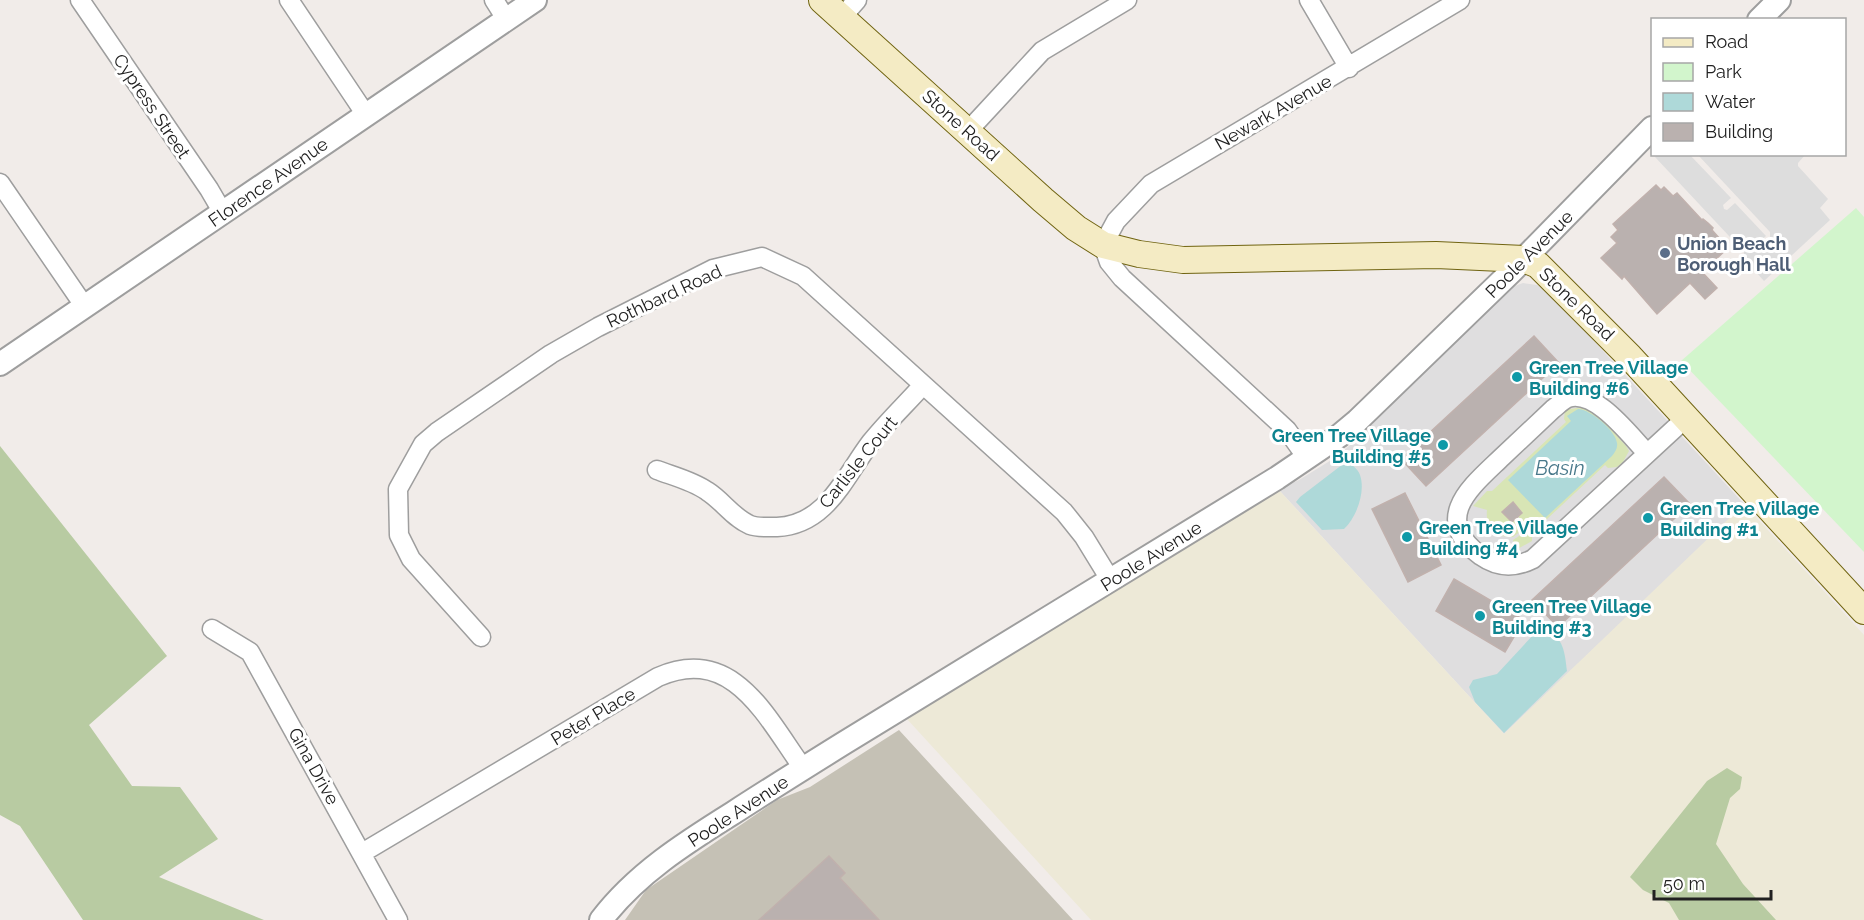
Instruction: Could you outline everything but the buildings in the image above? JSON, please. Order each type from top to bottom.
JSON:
[{"type":"main road","name":"Stone Road","points":[[822,0],[849,9],[968,131],[1076,228],[1103,245],[1139,254],[1182,260],[1436,255],[1524,259],[1543,270],[1630,357],[1864,611]]},
{"type":"street","name":"Cypress Street","points":[[80,0],[223,213]]},
{"type":"street","points":[[289,0],[366,115]]},
{"type":"street","name":"Florence Avenue","points":[[0,364],[366,115],[500,10],[535,0]]},
{"type":"street","points":[[968,131],[1042,51],[1127,0]]},
{"type":"street","points":[[1309,0],[1349,68]]},
{"type":"street","name":"Newark Avenue","points":[[1103,245],[1116,221],[1151,184],[1460,0]]},
{"type":"street","points":[[1761,18],[1779,0]]},
{"type":"street","name":"Poole Avenue","points":[[601,920],[617,898],[661,861],[803,768],[1277,478],[1339,436],[1357,422],[1524,259],[1651,130]]},
{"type":"street","points":[[0,183],[85,307]]},
{"type":"street","points":[[1103,245],[1109,262],[1122,278],[1287,430],[1307,458]]},
{"type":"street","name":"Rothbard Road","points":[[481,637],[407,552],[399,535],[398,489],[423,444],[551,354],[598,327],[713,269],[762,257],[803,276],[1064,512],[1084,537],[1111,580]]},
{"type":"street","name":"Carlisle Court","points":[[657,470],[707,491],[730,512],[751,525],[765,527],[796,524],[810,518],[836,494],[872,441],[923,385]]},
{"type":"street","points":[[1647,453],[1603,408],[1584,398],[1568,398],[1552,409],[1468,489],[1459,508],[1459,526],[1464,538],[1471,547],[1490,562],[1510,566],[1533,559],[1686,418]]},
{"type":"street","name":"Gina Drive","points":[[212,629],[250,651],[398,920]]},
{"type":"street","name":"Peter Place","points":[[363,853],[670,671],[702,668],[734,680],[748,693],[803,768]]},
{"type":"shaded area","points":[[1691,156],[1731,198],[1723,205],[1724,209],[1727,210],[1735,203],[1766,236],[1758,243],[1759,246],[1770,237],[1770,232],[1699,156],[1804,156],[1798,166],[1828,199],[1820,208],[1830,220],[1764,281],[1755,271],[1748,274],[1742,257],[1744,252],[1655,157]]},
{"type":"shaded area","points":[[1523,283],[1537,285],[1547,290],[1745,505],[1504,734],[1278,489],[1299,480],[1333,459],[1354,442],[1512,287]]},
{"type":"shaded area","points":[[1278,489],[1504,734],[1744,504],[1864,635],[1864,920],[1091,920],[907,719]]},
{"type":"shaded area","points":[[899,730],[1073,920],[625,920],[646,890],[777,800],[810,787]]},
{"type":"green space","points":[[1856,208],[1864,217],[1864,552],[1681,361]]},
{"type":"green space","name":"Basin","points":[[1582,407],[1600,417],[1629,451],[1617,467],[1608,468],[1605,465],[1532,533],[1532,541],[1514,551],[1513,540],[1522,534],[1524,526],[1518,516],[1522,512],[1513,502],[1502,512],[1512,522],[1516,518],[1521,524],[1521,531],[1513,537],[1501,535],[1493,530],[1488,521],[1487,510],[1473,506],[1566,422],[1565,410]]},
{"type":"green space","points":[[0,446],[167,656],[89,725],[132,786],[180,787],[218,839],[159,877],[264,920],[83,920],[20,826],[0,815]]},
{"type":"green space","points":[[1727,768],[1742,777],[1740,789],[1730,798],[1716,844],[1743,884],[1776,920],[1679,920],[1669,903],[1643,890],[1630,877],[1707,781]]},
{"type":"water","name":"Basin","points":[[1578,409],[1589,413],[1607,427],[1616,438],[1617,448],[1612,456],[1545,518],[1508,480],[1571,421],[1567,416]]},
{"type":"water","points":[[1347,461],[1356,469],[1362,482],[1359,504],[1344,529],[1322,530],[1296,502]]},
{"type":"water","points":[[1545,630],[1560,641],[1567,671],[1504,733],[1475,702],[1469,687],[1473,680],[1497,674],[1534,634]]},
{"type":"place","name":"Union Beach Borough Hall","points":[[1665,253]]},
{"type":"place","name":"Green Tree Village Building #6","points":[[1517,377]]},
{"type":"place","name":"Green Tree Village Building #5","points":[[1443,445]]},
{"type":"place","name":"Green Tree Village Building #1","points":[[1648,518]]},
{"type":"place","name":"Green Tree Village Building #4","points":[[1407,537]]},
{"type":"place","name":"Green Tree Village Building #3","points":[[1480,616]]}]
